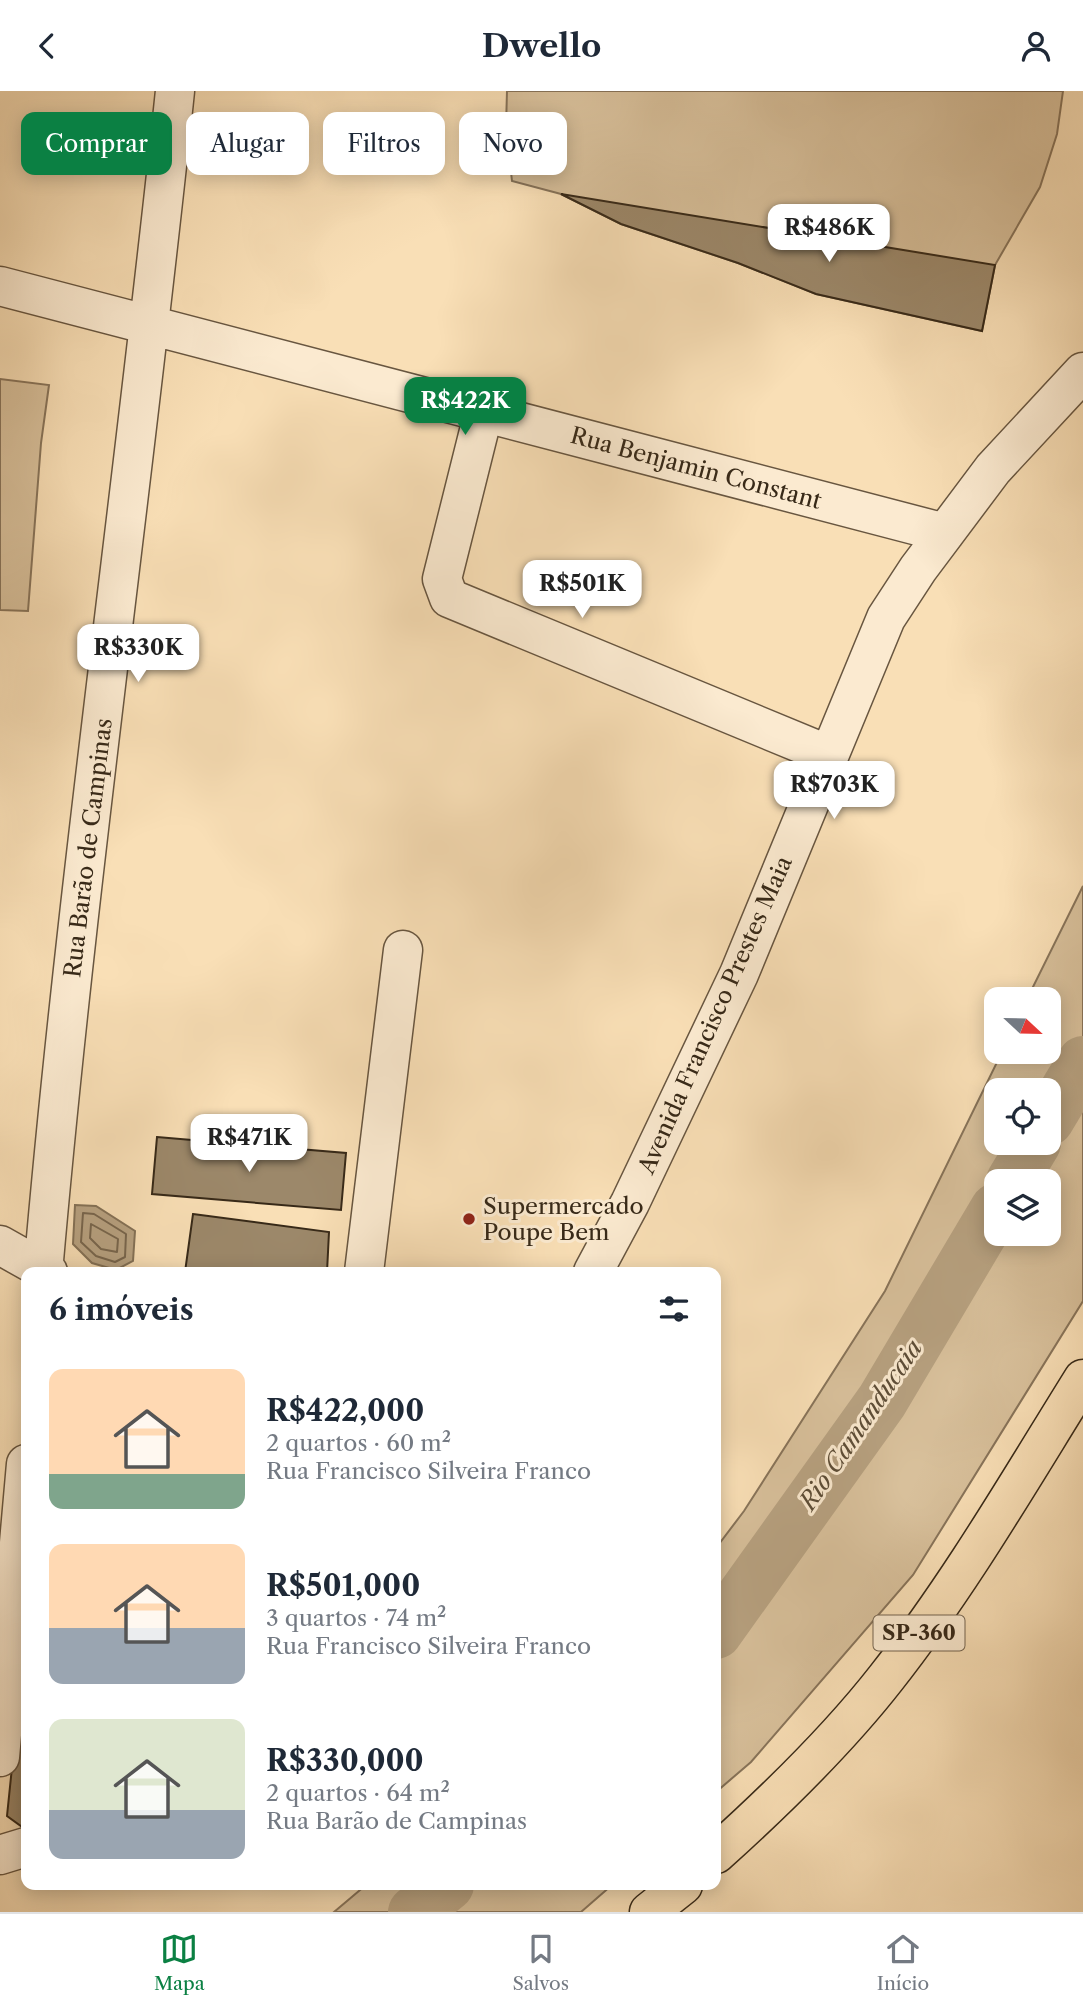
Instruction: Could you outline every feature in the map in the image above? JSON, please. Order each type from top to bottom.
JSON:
[{"type":"main road","name":"SP-360","points":[[721,1849],[778,1796],[885,1679],[975,1553],[1083,1379]]},
{"type":"main road","points":[[649,1912],[676,1890]]},
{"type":"street","name":"Rua Barão de Campinas","points":[[45,1267],[55,1129],[151,325],[174,91]]},
{"type":"street","name":"Rua Benjamin Constant","points":[[0,286],[945,533]]},
{"type":"street","name":"Avenida Francisco Prestes Maia","points":[[596,1267],[630,1203],[739,974],[886,618],[918,569],[993,469],[1083,372]]},
{"type":"street","points":[[484,411],[442,579],[449,597],[829,755]]},
{"type":"street","points":[[365,1267],[403,950]]},
{"type":"street","points":[[0,1245],[38,1267]]},
{"type":"street","points":[[0,1757],[21,1520]]},
{"type":"street","points":[[0,1855],[21,1849]]},
{"type":"shaded area","points":[[507,91],[1063,91],[1057,134],[1040,187],[995,265],[982,331],[816,294],[738,263],[621,224],[561,194],[512,181],[511,175],[567,175],[567,112],[506,112]]},
{"type":"shaded area","points":[[0,379],[49,385],[41,443],[28,611],[0,610]]},
{"type":"shaded area","points":[[1083,886],[1083,1301],[913,1575],[751,1762],[721,1788],[721,1541],[744,1511],[885,1291],[984,1089],[984,1155],[1061,1155],[1061,1078],[989,1078],[996,1064],[1061,1064],[1061,987],[1033,987]]},
{"type":"shaded area","points":[[360,1890],[606,1890],[581,1912],[334,1912]]},
{"type":"water","points":[[75,1205],[96,1206],[135,1231],[133,1261],[122,1267],[106,1267],[92,1263],[73,1244]]},
{"type":"building","points":[[561,194],[995,265],[982,331],[816,294],[738,263],[621,224]]},
{"type":"building","points":[[157,1137],[346,1153],[341,1210],[152,1194]]},
{"type":"building","points":[[193,1214],[329,1232],[327,1267],[186,1267]]},
{"type":"building","points":[[15,1738],[21,1742],[21,1826],[7,1816]]},
{"type":"waterway","name":"Rio Camanducaia","points":[[1061,1098],[1083,1062]]},
{"type":"waterway","name":"Rio Camanducaia","points":[[1019,1169],[1028,1155]]},
{"type":"waterway","name":"Rio Camanducaia","points":[[721,1626],[882,1401],[984,1229]]},
{"type":"waterway","name":"Rio Camanducaia","points":[[414,1912],[442,1890]]},
{"type":"place","name":"Supermercado Poupe Bem","points":[[469,1219]]}]
